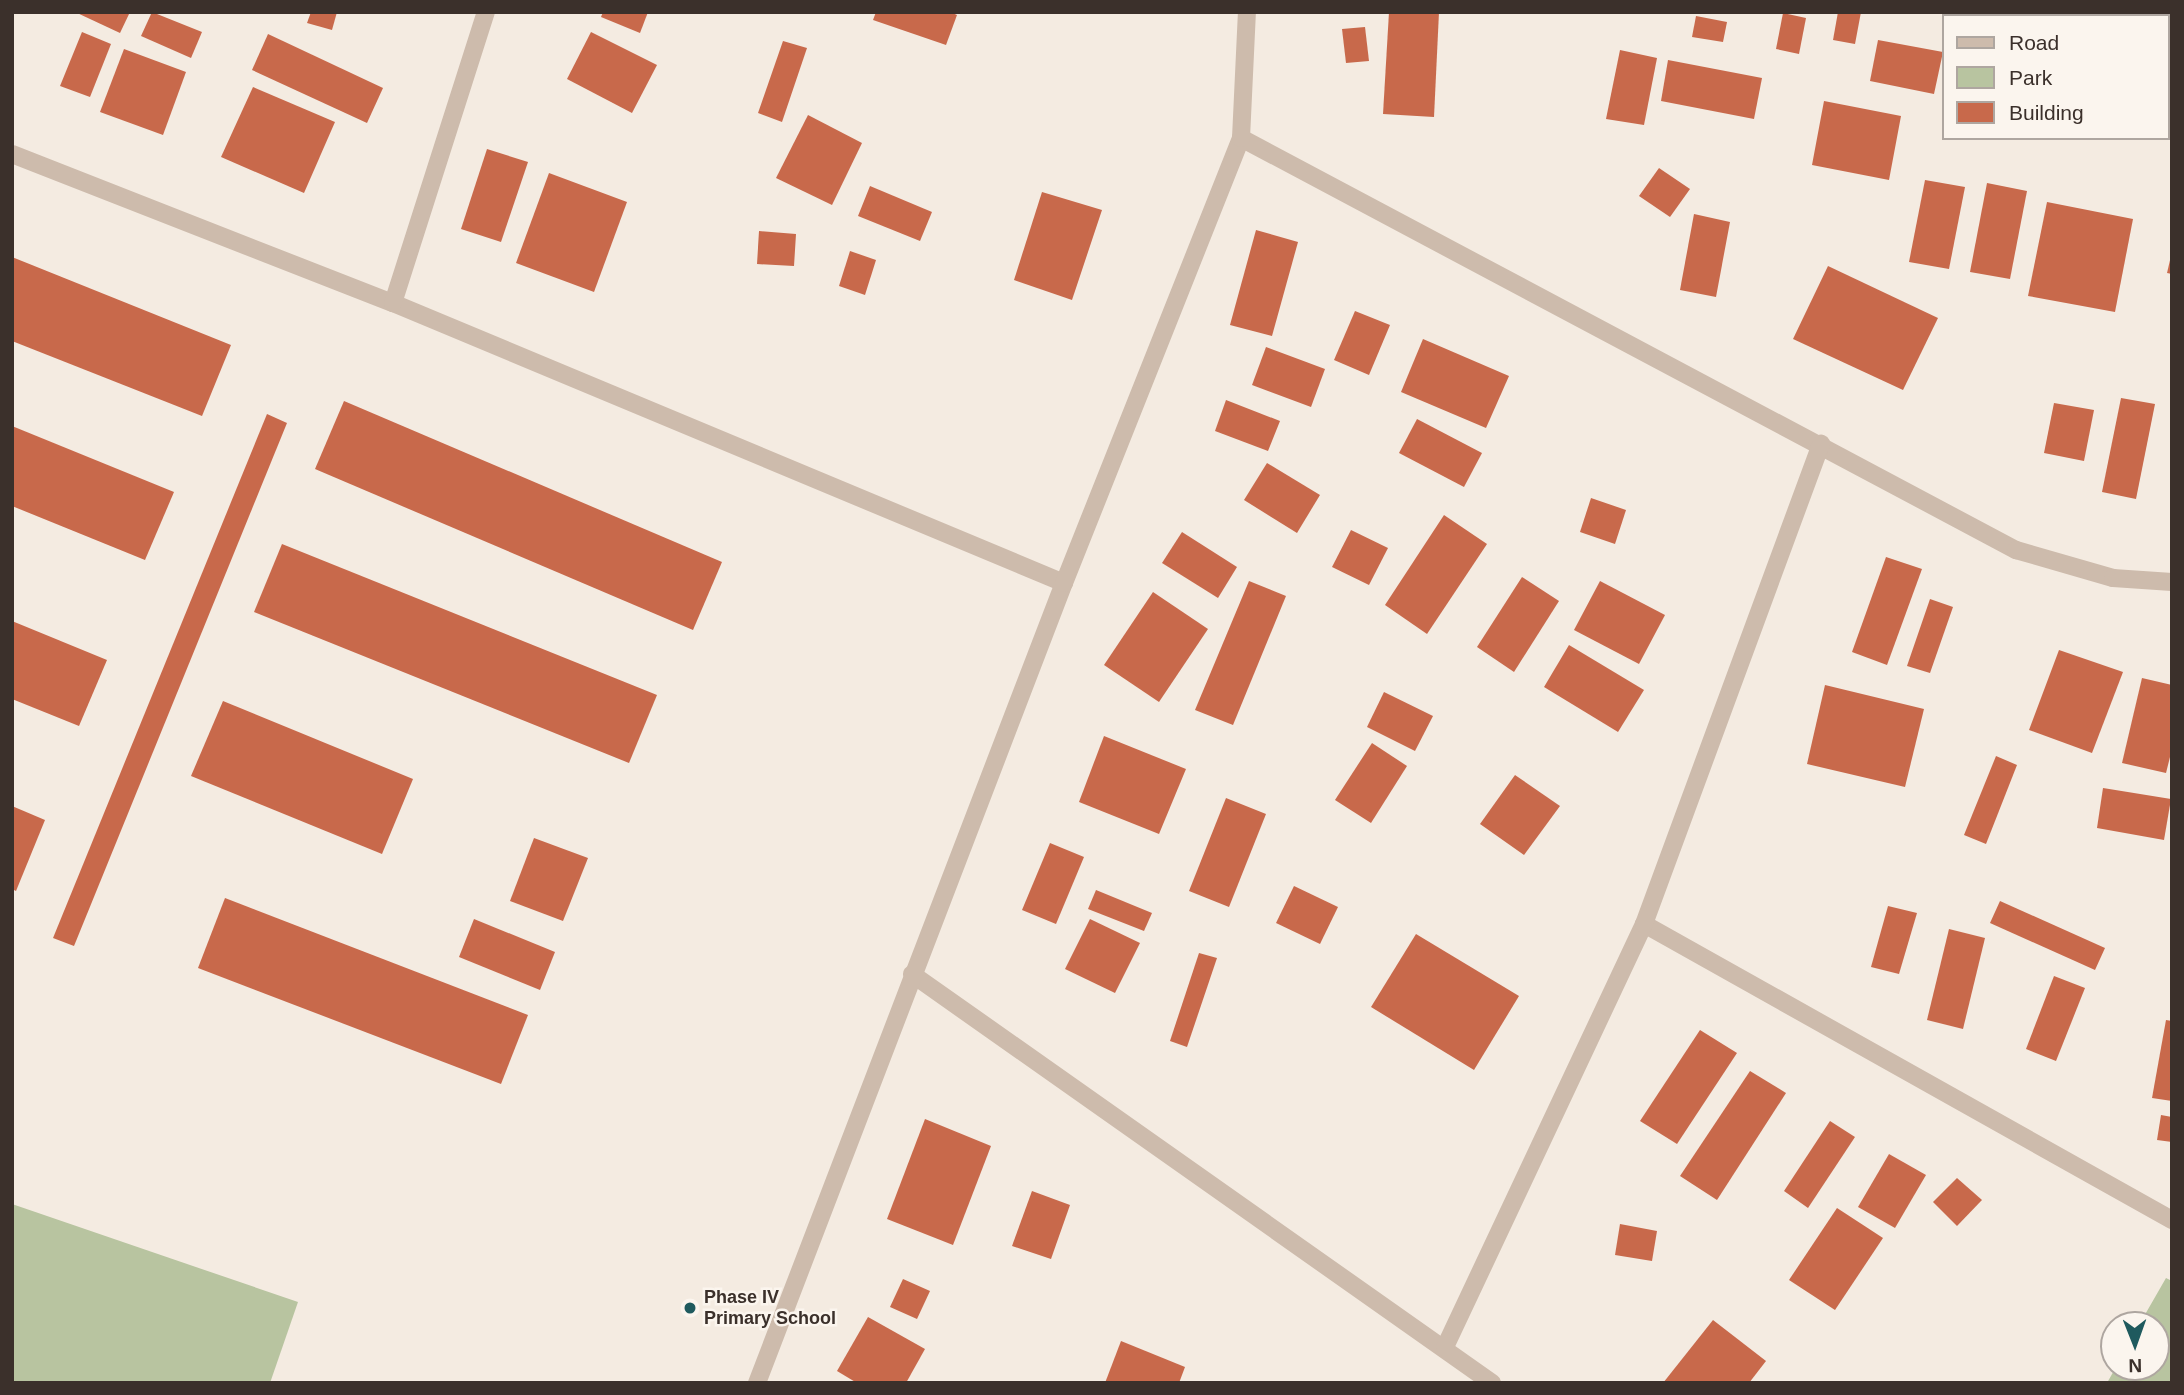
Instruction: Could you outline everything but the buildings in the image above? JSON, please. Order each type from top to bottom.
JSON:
[{"type":"street","points":[[393,303],[486,12]]},
{"type":"street","points":[[757,1383],[1064,583],[1241,138],[1247,12]]},
{"type":"street","points":[[1241,138],[2016,550],[2113,578],[2172,582]]},
{"type":"street","points":[[12,154],[393,303],[1064,583]]},
{"type":"street","points":[[1445,1347],[1644,924],[1821,444]]},
{"type":"street","points":[[1644,924],[2172,1220]]},
{"type":"street","points":[[912,974],[1445,1347],[1492,1383]]},
{"type":"green space","points":[[12,1204],[298,1302],[270,1383],[12,1383]]},
{"type":"green space","points":[[2166,1278],[2172,1281],[2172,1383],[2107,1383],[2170,1381],[2170,1311],[2147,1311]]},
{"type":"place","name":"Phase IV Primary School","points":[[690,1308]]}]
